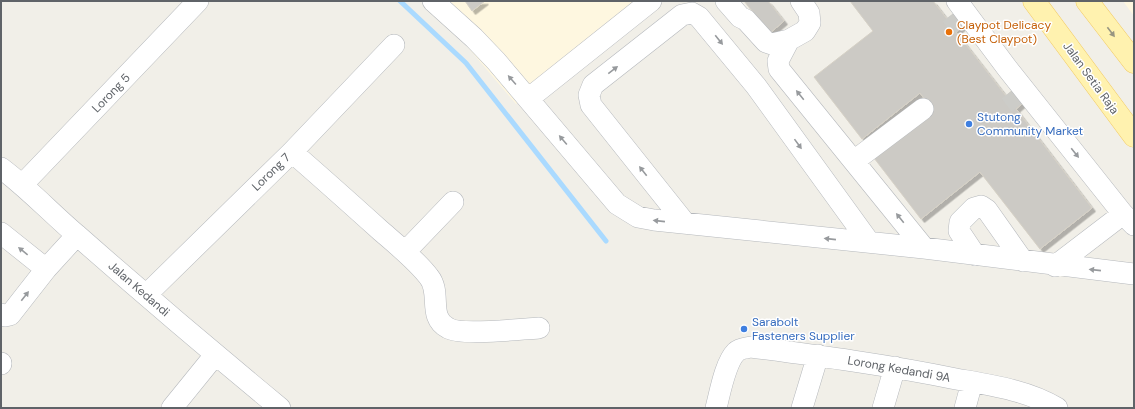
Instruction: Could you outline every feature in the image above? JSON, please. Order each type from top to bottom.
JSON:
[{"type":"main road","name":"Jalan Setia Raja","points":[[1034,1],[1134,136]]},
{"type":"main road","points":[[1088,1],[1134,62]]},
{"type":"street","name":"Lorong 5","points":[[23,184],[198,1]]},
{"type":"street","points":[[433,1],[474,38],[496,61],[617,204],[638,217],[924,248],[1055,266],[1134,274]]},
{"type":"street","points":[[528,99],[651,1]]},
{"type":"street","points":[[726,1],[766,42],[772,44],[789,40],[805,32],[810,23],[809,14],[801,1]]},
{"type":"street","points":[[685,223],[591,105],[589,95],[593,86],[682,14],[692,13],[700,17],[756,86],[869,242]]},
{"type":"street","points":[[958,15],[1007,68],[1023,101]]},
{"type":"street","points":[[740,17],[741,26],[768,67],[764,78],[756,86]]},
{"type":"street","points":[[789,40],[778,61],[779,69],[924,248]]},
{"type":"street","name":"Lorong 7","points":[[146,295],[292,152],[394,46]]},
{"type":"street","points":[[1007,68],[1005,76],[1006,85],[1023,101],[1129,220],[1055,266]]},
{"type":"street","points":[[854,161],[923,109]]},
{"type":"street","points":[[292,152],[405,252],[429,277],[436,292],[436,315],[443,325],[461,332],[539,328]]},
{"type":"street","name":"Jalan Kedandi","points":[[1,168],[23,184],[77,235],[215,355],[280,408]]},
{"type":"street","points":[[405,252],[453,202]]},
{"type":"street","points":[[975,255],[959,231],[960,222],[974,208],[982,206],[988,210],[1023,261]]},
{"type":"street","points":[[1,232],[46,269]]},
{"type":"street","points":[[1,314],[5,316],[10,315],[46,269],[77,235]]},
{"type":"street","name":"Lorong Kedandi 9A","points":[[716,408],[728,365],[737,351],[751,347],[818,355],[896,367],[1013,390],[1052,406]]},
{"type":"street","points":[[172,408],[215,355]]},
{"type":"street","points":[[802,408],[818,355]]},
{"type":"street","points":[[883,408],[896,367]]},
{"type":"street","points":[[965,408],[972,382]]},
{"type":"shaded area","points":[[421,1],[643,1],[516,104],[460,38]]},
{"type":"shaded area","points":[[1123,1],[1134,1],[1134,16]]},
{"type":"building","points":[[465,1],[485,1],[472,11]]},
{"type":"building","points":[[744,1],[768,1],[784,21],[770,33]]},
{"type":"building","name":"Stutong Community Market","points":[[850,1],[933,1],[947,19],[955,13],[964,25],[956,32],[1006,96],[1014,89],[1024,102],[1016,109],[1092,208],[1040,249],[980,172],[921,219],[871,154],[931,107],[920,93],[862,139],[814,77],[873,31]]},
{"type":"waterway","points":[[400,1],[466,63],[606,241]]},
{"type":"tunnel","points":[[951,15],[961,28]]},
{"type":"tunnel","points":[[1010,92],[1020,105]]},
{"type":"place","name":"Claypot Delicacy (Best Claypot)","points":[[949,32]]},
{"type":"place","name":"Stutong Community Market","points":[[969,124]]},
{"type":"place","name":"Sarabolt Fasteners Supplier","points":[[744,329]]}]
